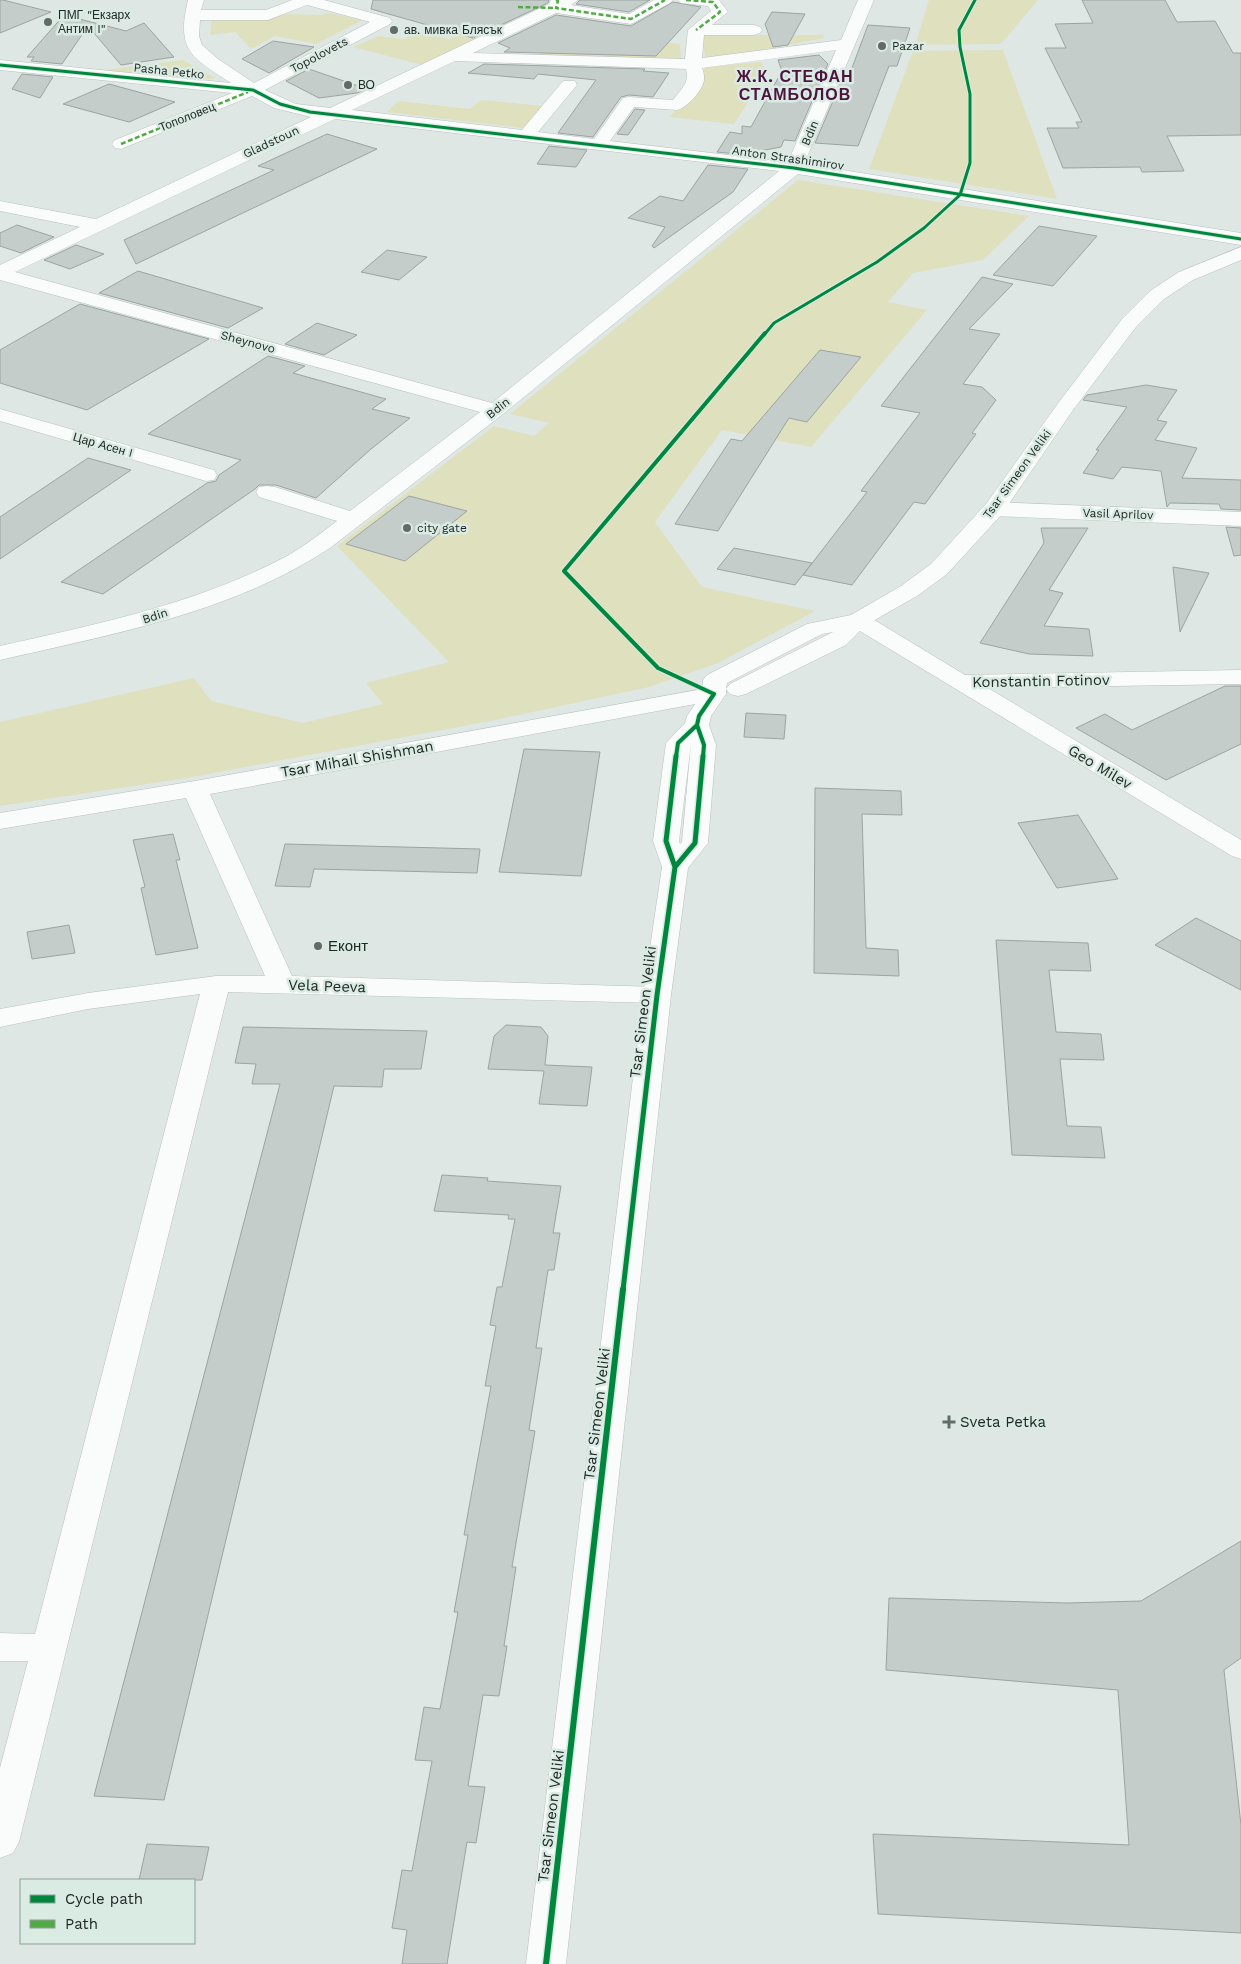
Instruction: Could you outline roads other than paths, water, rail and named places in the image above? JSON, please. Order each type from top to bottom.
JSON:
[{"type":"street","name":"Topolovets","points":[[194,8],[268,14],[306,0],[384,21],[253,90]]},
{"type":"street","points":[[518,7],[560,3],[631,19],[666,0]]},
{"type":"street","points":[[599,144],[629,102],[676,105],[695,84],[696,75],[693,64],[696,30],[720,12],[713,2],[686,0]]},
{"type":"street","name":"Bdin","points":[[0,653],[140,621],[212,597],[296,560],[353,519],[496,410],[794,168],[866,0]]},
{"type":"street","name":"Gladstoun","points":[[0,273],[560,3]]},
{"type":"street","points":[[194,8],[192,35],[195,47],[214,63],[253,90]]},
{"type":"street","points":[[696,30],[754,30]]},
{"type":"street","points":[[450,57],[693,64],[848,44]]},
{"type":"street","name":"Pasha Petko","points":[[0,65],[253,90],[270,101],[300,110],[331,113]]},
{"type":"street","points":[[526,136],[569,85]]},
{"type":"street","name":"Тополовец","points":[[121,144],[253,90]]},
{"type":"street","name":"Anton Strashimirov","points":[[331,113],[794,168],[1241,239]]},
{"type":"street","points":[[0,206],[97,225]]},
{"type":"street","name":"Tsar Simeon Veliki","points":[[546,1964],[657,995],[675,867],[694,843],[704,745],[697,725],[699,716],[714,694],[731,692],[838,640],[858,620],[909,591],[939,569],[994,509],[1066,406],[1130,323],[1157,295],[1186,276],[1241,253]]},
{"type":"street","name":"Tsar Simeon Veliki","points":[[1130,323],[1173,298],[1241,269]]},
{"type":"street","name":"Sheynovo","points":[[0,273],[496,410]]},
{"type":"street","name":"Цар Асен I","points":[[0,415],[206,474]]},
{"type":"street","points":[[267,492],[353,519]]},
{"type":"street","name":"Vasil Aprilov","points":[[994,509],[1241,519]]},
{"type":"street","name":"Konstantin Fotinov","points":[[858,620],[960,682],[1214,676],[1241,678]]},
{"type":"street","name":"Geo Milev","points":[[960,682],[1241,851]]},
{"type":"street","name":"Tsar Mihail Shishman","points":[[0,821],[195,789],[714,694]]},
{"type":"street","points":[[195,789],[282,984]]},
{"type":"street","points":[[0,1842],[216,984]]},
{"type":"street","name":"Vela Peeva","points":[[0,1018],[88,1001],[216,984],[282,984],[657,995]]},
{"type":"street","points":[[0,1647],[48,1648]]},
{"type":"place","name":"ПМГ \"Екзарх Антим I\"","points":[[48,22]]},
{"type":"place","name":"ав. мивка Блясък","points":[[394,30]]},
{"type":"place","name":"Pazar","points":[[882,46]]},
{"type":"place","name":"ВО","points":[[348,85]]},
{"type":"place","name":"city gate","points":[[407,528]]},
{"type":"place","name":"Еконт","points":[[318,946]]},
{"type":"place","name":"Sveta Petka","points":[[949,1422]]},
{"type":"district","name":"Ж.К. СТЕФАН СТАМБОЛОВ","points":[[795,85]]}]
